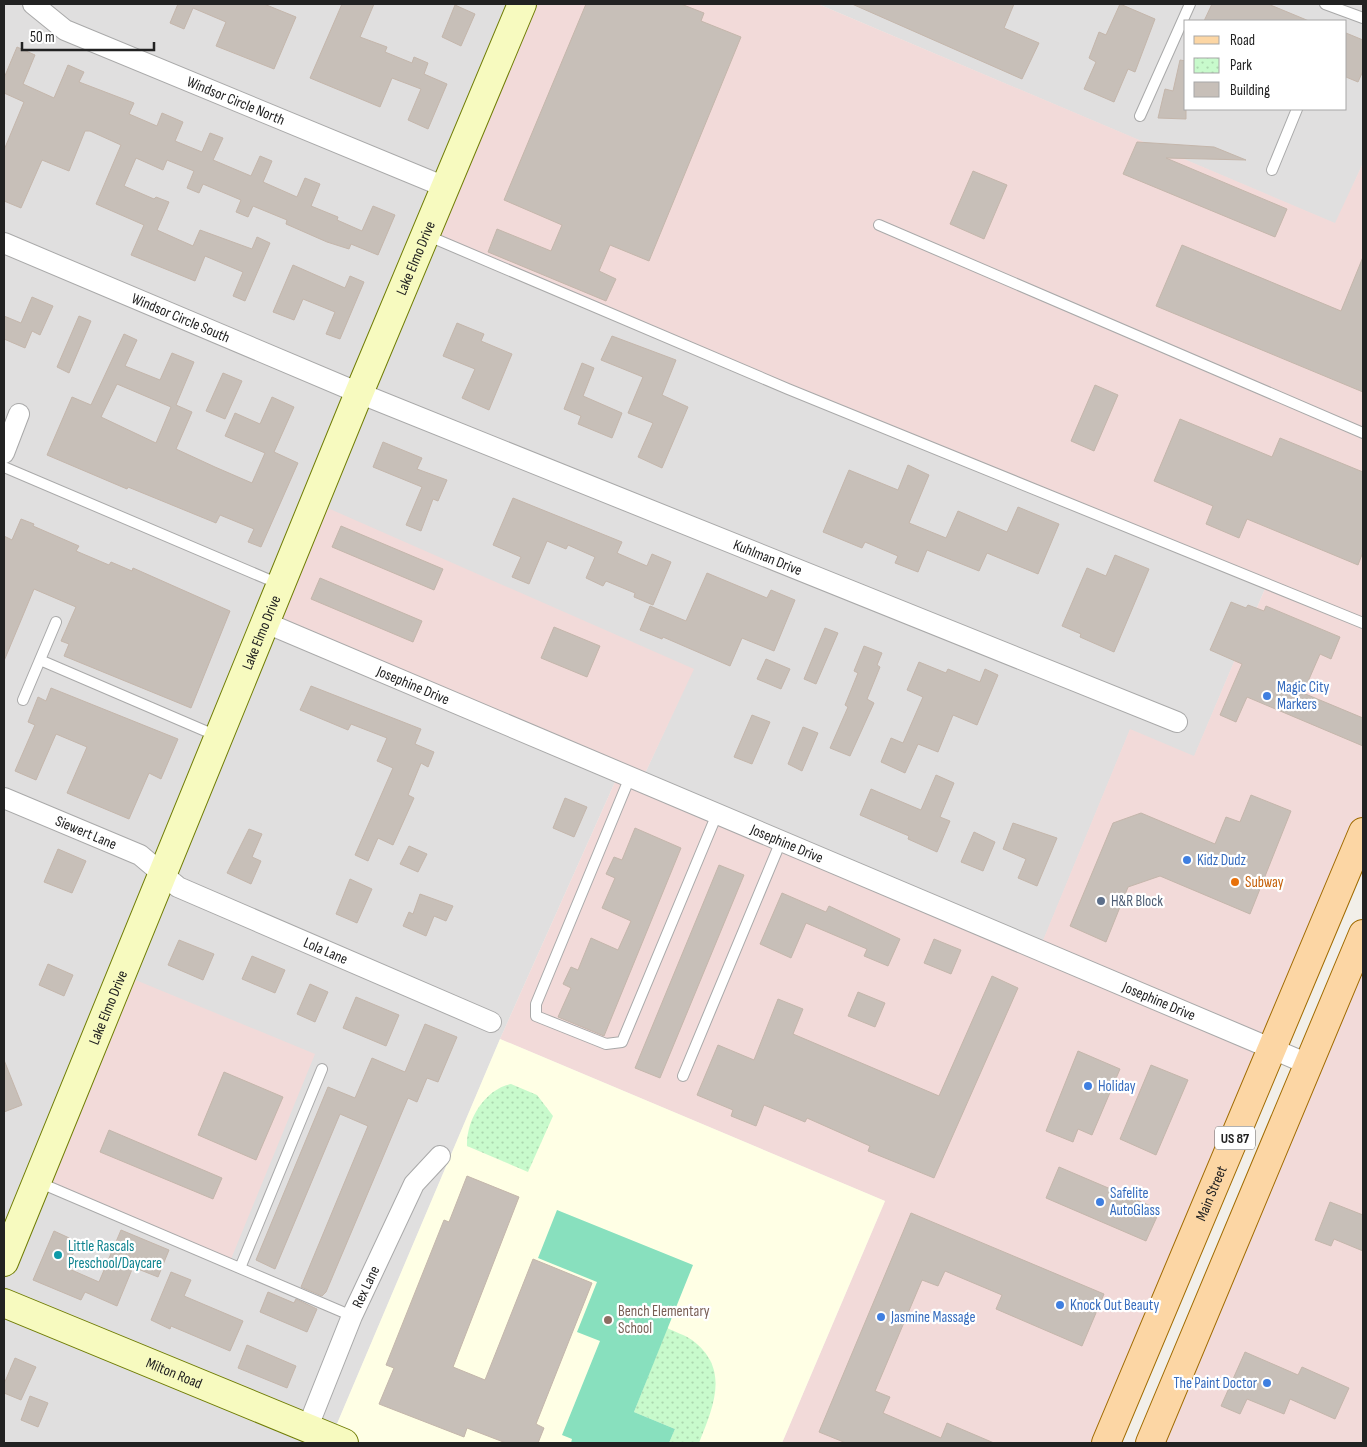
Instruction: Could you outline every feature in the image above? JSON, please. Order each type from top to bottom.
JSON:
[{"type":"main road","name":"Lake Elmo Drive","points":[[4,1262],[264,622],[522,4]]},
{"type":"main road","name":"Main Street","points":[[1106,1443],[1363,832]]},
{"type":"main road","name":"US 87","points":[[1150,1443],[1363,934]]},
{"type":"main road","name":"Milton Road","points":[[4,1303],[344,1443]]},
{"type":"street","name":"Windsor Circle North","points":[[33,4],[65,30],[445,187]]},
{"type":"street","name":"Windsor Circle South","points":[[4,243],[359,393]]},
{"type":"street","name":"Kuhlman Drive","points":[[359,393],[1177,722]]},
{"type":"street","points":[[4,453],[19,414]]},
{"type":"street","name":"Josephine Drive","points":[[264,622],[1308,1064]]},
{"type":"street","name":"Siewert Lane","points":[[4,798],[140,855],[162,876]]},
{"type":"street","name":"Lola Lane","points":[[162,876],[178,887],[491,1022]]},
{"type":"street","name":"Rex Lane","points":[[307,1428],[352,1316],[414,1184],[440,1156]]},
{"type":"lane","points":[[1185,20],[1190,4]]},
{"type":"lane","points":[[1325,4],[1363,18]]},
{"type":"lane","points":[[1140,116],[1184,22]]},
{"type":"lane","points":[[1272,170],[1297,110]]},
{"type":"lane","points":[[879,225],[1363,433]]},
{"type":"lane","points":[[425,235],[788,389],[1363,623]]},
{"type":"lane","points":[[4,467],[280,584]]},
{"type":"lane","points":[[23,700],[56,622]]},
{"type":"lane","points":[[40,660],[218,736]]},
{"type":"lane","points":[[630,777],[536,1004],[536,1016],[606,1044],[622,1042],[718,814]]},
{"type":"lane","points":[[682,1076],[781,841]]},
{"type":"lane","points":[[240,1268],[322,1069]]},
{"type":"lane","points":[[36,1182],[352,1316]]},
{"type":"shaded area","points":[[4,4],[522,4],[1267,584],[1194,757],[1130,730],[1039,951],[641,782],[693,669],[619,773],[500,1039],[331,1438],[341,1443],[4,1443]]},
{"type":"shaded area","points":[[522,4],[818,4],[1335,223],[1363,163],[1363,832],[1106,1443],[782,1443],[885,1201],[500,1039],[619,773],[264,622],[314,502],[694,669],[641,782],[1039,950],[1130,729],[1194,756],[1267,584],[425,235]]},
{"type":"shaded area","points":[[818,4],[1363,4],[1363,163],[1336,224]]},
{"type":"shaded area","points":[[1363,934],[1363,1443],[1150,1443]]},
{"type":"shaded area","points":[[121,974],[315,1054],[229,1264],[36,1182]]},
{"type":"shaded area","name":"Bench Elementary School","points":[[500,1039],[885,1201],[782,1443],[343,1443],[331,1438]]},
{"type":"green space","points":[[511,1084],[537,1095],[553,1116],[528,1172],[467,1146],[470,1126],[479,1107],[493,1092]]},
{"type":"green space","points":[[557,1210],[693,1265],[634,1412],[675,1429],[669,1443],[571,1443],[572,1439],[562,1435],[600,1341],[577,1332],[597,1282],[538,1258]]},
{"type":"green space","points":[[667,1328],[692,1340],[704,1351],[712,1363],[715,1376],[713,1402],[699,1443],[669,1443],[675,1429],[634,1412]]},
{"type":"building","points":[[178,4],[264,4],[296,17],[274,69],[216,46],[226,22],[193,8],[184,29],[170,23]]},
{"type":"building","points":[[342,4],[374,4],[360,37],[387,47],[385,52],[412,63],[414,57],[428,63],[424,74],[447,84],[428,129],[408,120],[421,89],[392,78],[380,107],[310,78]]},
{"type":"building","points":[[586,4],[681,4],[704,13],[701,21],[741,37],[649,261],[610,245],[599,271],[616,279],[606,301],[488,252],[497,229],[551,251],[562,225],[504,200]]},
{"type":"building","points":[[852,4],[1014,4],[1004,28],[1039,43],[1022,79]]},
{"type":"building","points":[[1120,4],[1155,19],[1135,72],[1128,69],[1114,102],[1084,89],[1096,62],[1089,58],[1099,32],[1106,35]]},
{"type":"building","points":[[1212,4],[1268,4],[1307,20],[1204,20]]},
{"type":"building","points":[[455,5],[475,14],[461,46],[442,37]]},
{"type":"building","points":[[1347,33],[1363,40],[1363,71],[1358,82],[1347,77]]},
{"type":"building","points":[[17,47],[35,55],[23,84],[54,98],[68,65],[84,72],[79,82],[134,103],[129,114],[157,126],[162,113],[183,122],[175,141],[202,152],[210,133],[223,138],[213,160],[251,176],[260,156],[272,161],[263,182],[297,197],[305,178],[320,184],[311,206],[338,217],[337,220],[362,231],[373,206],[395,215],[378,255],[351,244],[349,249],[327,242],[286,224],[287,220],[253,206],[248,217],[236,212],[241,200],[203,184],[199,193],[187,188],[194,171],[167,160],[163,170],[136,158],[124,186],[154,199],[156,197],[169,202],[157,230],[193,246],[200,230],[252,249],[257,237],[270,243],[245,301],[233,296],[243,272],[205,256],[195,281],[131,255],[144,225],[96,204],[121,145],[90,131],[85,131],[69,171],[42,160],[21,208],[4,201],[4,150],[24,102],[4,93],[4,78]]},
{"type":"building","points":[[1180,60],[1184,61],[1184,110],[1186,110],[1186,119],[1158,118],[1165,89],[1173,91]]},
{"type":"building","points":[[1137,142],[1214,147],[1246,160],[1166,158],[1287,209],[1275,237],[1123,174]]},
{"type":"building","points":[[973,171],[1007,185],[984,239],[950,224]]},
{"type":"building","points":[[1182,245],[1341,311],[1363,257],[1363,392],[1156,306]]},
{"type":"building","points":[[293,265],[345,288],[350,276],[364,282],[340,339],[326,334],[335,312],[303,299],[294,320],[273,312]]},
{"type":"building","points":[[32,297],[53,306],[40,335],[32,331],[25,348],[4,339],[4,316],[21,323]]},
{"type":"building","points":[[79,316],[91,321],[69,373],[57,367]]},
{"type":"building","points":[[457,323],[484,334],[481,341],[512,354],[489,410],[462,398],[475,369],[443,356]]},
{"type":"building","points":[[124,334],[137,340],[125,366],[160,380],[172,353],[194,362],[176,405],[192,412],[176,449],[252,483],[265,453],[225,436],[235,413],[260,424],[272,397],[294,407],[274,452],[298,463],[261,547],[248,542],[254,529],[220,515],[216,523],[128,487],[127,489],[47,455],[72,397],[91,405]],"holes":[[[117,384],[171,407],[156,443],[101,417]]]},
{"type":"building","points":[[612,336],[676,360],[662,395],[688,407],[662,468],[638,457],[653,423],[628,413],[643,377],[601,360]]},
{"type":"building","points":[[582,363],[594,368],[583,396],[622,413],[612,438],[578,424],[581,416],[564,409]]},
{"type":"building","points":[[223,373],[242,381],[225,419],[206,411]]},
{"type":"building","points":[[1095,385],[1118,395],[1094,451],[1071,441]]},
{"type":"building","points":[[1180,419],[1272,457],[1280,438],[1363,472],[1363,552],[1358,565],[1247,519],[1239,538],[1206,524],[1213,506],[1154,481]]},
{"type":"building","points":[[383,442],[422,458],[417,469],[447,480],[438,501],[433,499],[421,531],[406,525],[422,487],[373,467]]},
{"type":"building","points":[[908,465],[929,475],[909,523],[946,538],[958,511],[1007,532],[1018,507],[1059,524],[1038,574],[987,553],[979,571],[927,550],[918,572],[895,563],[898,556],[865,542],[862,548],[823,532],[849,470],[898,490]]},
{"type":"building","points":[[513,498],[622,542],[617,553],[647,566],[652,554],[671,562],[653,605],[634,597],[635,593],[606,581],[603,586],[586,578],[595,557],[568,545],[566,549],[547,541],[529,584],[512,577],[521,557],[493,545]]},
{"type":"building","points":[[21,519],[79,546],[76,551],[109,565],[111,562],[132,571],[133,568],[230,611],[191,708],[64,656],[69,644],[61,641],[76,607],[34,589],[4,661],[4,536],[12,540]]},
{"type":"building","points":[[341,526],[443,569],[434,590],[332,547]]},
{"type":"building","points":[[1115,555],[1149,569],[1114,652],[1080,637],[1081,634],[1062,626],[1087,568],[1106,576]]},
{"type":"building","points":[[707,573],[767,598],[771,590],[795,600],[774,651],[742,638],[730,666],[663,637],[662,639],[640,630],[650,606],[686,621]]},
{"type":"building","points":[[320,578],[422,621],[413,642],[311,599]]},
{"type":"building","points":[[1231,602],[1246,608],[1248,605],[1264,611],[1266,606],[1340,637],[1331,659],[1320,654],[1303,693],[1363,718],[1363,746],[1247,697],[1236,722],[1220,715],[1242,664],[1210,650]]},
{"type":"building","points":[[554,627],[600,646],[587,677],[541,658]]},
{"type":"building","points":[[825,628],[838,633],[816,684],[804,679]]},
{"type":"building","points":[[864,646],[882,653],[877,665],[880,667],[867,699],[874,703],[850,756],[830,748],[848,707],[845,705],[858,673],[854,671]]},
{"type":"building","points":[[766,659],[790,669],[781,689],[757,679]]},
{"type":"building","points":[[919,662],[946,673],[948,669],[980,682],[985,669],[998,675],[977,725],[953,715],[938,752],[918,744],[905,773],[881,762],[891,738],[903,743],[923,697],[907,690]]},
{"type":"building","points":[[311,686],[421,729],[415,744],[434,752],[428,767],[421,763],[408,795],[414,798],[393,845],[378,838],[368,861],[355,855],[393,768],[377,761],[387,738],[351,724],[348,730],[300,710]]},
{"type":"building","points":[[51,688],[178,739],[161,779],[149,773],[129,819],[67,793],[87,747],[56,734],[36,780],[15,771],[35,725],[28,722],[38,697],[46,701]]},
{"type":"building","points":[[752,715],[770,722],[752,764],[734,757]]},
{"type":"building","points":[[803,727],[818,733],[802,771],[788,764]]},
{"type":"building","points":[[936,775],[954,783],[940,817],[950,821],[937,852],[908,839],[909,836],[860,815],[871,789],[921,810]]},
{"type":"building","points":[[1251,795],[1291,811],[1250,914],[1160,876],[1128,887],[1106,942],[1070,926],[1113,823],[1141,813],[1215,844],[1226,817],[1240,822]]},
{"type":"building","points":[[565,798],[587,807],[574,837],[553,828]]},
{"type":"building","points":[[1013,823],[1057,838],[1037,886],[1018,878],[1026,859],[1003,849]]},
{"type":"building","points":[[635,828],[681,848],[604,1036],[558,1017],[571,988],[563,984],[571,967],[578,970],[591,938],[618,950],[631,921],[602,908],[615,878],[606,874],[614,857],[622,860]]},
{"type":"building","points":[[249,829],[262,834],[252,857],[261,861],[251,884],[227,873]]},
{"type":"building","points":[[974,832],[995,842],[983,871],[961,862]]},
{"type":"building","points":[[409,846],[427,854],[418,872],[400,864]]},
{"type":"building","points":[[58,849],[86,861],[72,893],[44,882]]},
{"type":"building","points":[[719,865],[744,875],[660,1078],[635,1068]]},
{"type":"building","points":[[350,879],[372,889],[357,923],[336,914]]},
{"type":"building","points":[[782,893],[826,912],[829,906],[900,939],[888,966],[864,956],[867,949],[806,923],[791,958],[760,944]]},
{"type":"building","points":[[420,894],[453,906],[446,921],[434,916],[426,936],[403,926],[409,912],[413,914]]},
{"type":"building","points":[[934,939],[961,950],[951,974],[924,963]]},
{"type":"building","points":[[179,940],[214,954],[203,980],[168,965]]},
{"type":"building","points":[[252,956],[285,970],[275,993],[242,979]]},
{"type":"building","points":[[48,964],[73,975],[64,996],[39,985]]},
{"type":"building","points":[[992,976],[1018,988],[934,1178],[868,1151],[870,1146],[807,1118],[805,1122],[764,1105],[756,1126],[731,1116],[733,1110],[697,1095],[718,1045],[754,1060],[778,999],[803,1009],[793,1034],[939,1096]]},
{"type":"building","points":[[310,984],[328,992],[315,1022],[297,1014]]},
{"type":"building","points":[[858,992],[885,1003],[875,1027],[848,1016]]},
{"type":"building","points":[[356,997],[399,1015],[386,1046],[343,1028]]},
{"type":"building","points":[[425,1024],[457,1037],[438,1082],[427,1078],[417,1102],[408,1098],[326,1292],[322,1296],[301,1287],[368,1126],[340,1114],[275,1269],[256,1260],[328,1087],[355,1098],[372,1058],[405,1072]]},
{"type":"building","points":[[1078,1051],[1120,1069],[1092,1135],[1078,1129],[1073,1142],[1046,1131]]},
{"type":"building","points":[[4,1060],[22,1105],[4,1112]]},
{"type":"building","points":[[1151,1065],[1188,1080],[1156,1155],[1120,1139]]},
{"type":"building","points":[[224,1072],[283,1097],[256,1160],[198,1135]]},
{"type":"building","points":[[109,1130],[222,1178],[213,1199],[100,1152]]},
{"type":"building","points":[[1059,1167],[1160,1210],[1146,1241],[1046,1198]]},
{"type":"building","points":[[467,1176],[519,1197],[453,1367],[485,1380],[533,1259],[592,1283],[536,1424],[544,1428],[538,1443],[506,1443],[467,1428],[464,1437],[379,1404],[394,1368],[386,1365],[444,1220],[449,1222]]},
{"type":"building","points":[[1330,1202],[1363,1215],[1363,1251],[1334,1239],[1331,1246],[1315,1240]]},
{"type":"building","points":[[911,1213],[1104,1294],[1082,1346],[996,1309],[1002,1295],[945,1271],[938,1286],[922,1280],[875,1391],[890,1397],[883,1413],[941,1438],[947,1423],[994,1443],[846,1443],[819,1432]]},
{"type":"building","points":[[121,1230],[169,1250],[158,1277],[133,1267],[117,1306],[85,1292],[81,1300],[33,1280],[54,1231],[78,1242],[67,1268],[99,1282]]},
{"type":"building","points":[[171,1272],[191,1280],[184,1296],[243,1321],[230,1351],[171,1326],[170,1329],[151,1320]]},
{"type":"building","points":[[268,1292],[294,1303],[296,1299],[317,1309],[307,1332],[260,1312]]},
{"type":"building","points":[[247,1345],[296,1366],[287,1388],[238,1368]]},
{"type":"building","points":[[1245,1352],[1298,1375],[1302,1367],[1349,1388],[1335,1419],[1290,1399],[1284,1414],[1247,1399],[1240,1414],[1221,1406]]},
{"type":"building","points":[[15,1358],[36,1367],[21,1400],[4,1393],[4,1384]]},
{"type":"building","points":[[30,1396],[48,1403],[38,1427],[21,1420]]},
{"type":"place","name":"Magic City Markers","points":[[1267,696]]},
{"type":"place","name":"Kidz Dudz","points":[[1187,860]]},
{"type":"place","name":"Subway","points":[[1235,882]]},
{"type":"place","name":"H&R Block","points":[[1101,901]]},
{"type":"place","name":"Holiday","points":[[1088,1086]]},
{"type":"place","name":"Safelite AutoGlass","points":[[1100,1202]]},
{"type":"place","name":"Little Rascals Preschool/Daycare","points":[[58,1255]]},
{"type":"place","name":"Knock Out Beauty","points":[[1060,1305]]},
{"type":"place","name":"Jasmine Massage","points":[[881,1317]]},
{"type":"place","name":"Bench Elementary School","points":[[608,1320]]},
{"type":"place","name":"The Paint Doctor","points":[[1267,1383]]}]
